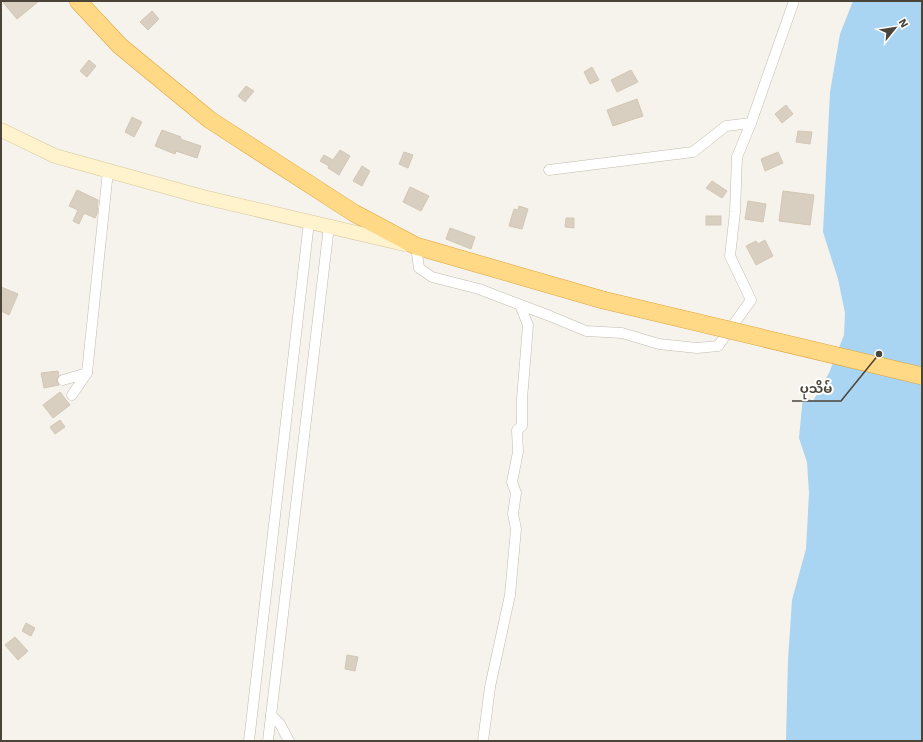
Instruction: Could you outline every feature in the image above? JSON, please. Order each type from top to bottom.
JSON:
[{"type":"highway","points":[[78,1],[120,46],[210,120],[354,213],[416,246],[603,300],[922,376]]},
{"type":"main road","points":[[1,130],[55,156],[108,171],[204,197],[416,246]]},
{"type":"street","points":[[416,246],[419,268],[432,277],[478,289],[586,331],[622,333],[658,344],[697,348],[718,346],[752,300],[730,256],[735,212],[737,157],[794,1]]},
{"type":"street","points":[[549,170],[693,152],[726,126],[750,123]]},
{"type":"street","points":[[72,395],[88,373],[108,171]]},
{"type":"street","points":[[249,741],[309,222]]},
{"type":"street","points":[[268,741],[329,226]]},
{"type":"street","points":[[483,741],[490,687],[510,595],[516,529],[513,514],[516,493],[512,482],[518,452],[517,430],[522,426],[522,399],[528,326],[520,305]]},
{"type":"street","points":[[63,380],[88,373]]},
{"type":"street","points":[[271,715],[280,724],[289,741]]},
{"type":"water","points":[[853,1],[922,1],[922,741],[786,741],[788,660],[792,600],[806,549],[809,493],[807,462],[799,438],[803,396],[813,401],[829,373],[844,335],[845,313],[838,279],[823,232],[830,92],[840,34]]},
{"type":"building","points":[[2,1],[39,1],[17,19]]},
{"type":"building","points":[[152,11],[159,19],[148,30],[140,22]]},
{"type":"building","points":[[89,60],[96,66],[87,77],[80,71]]},
{"type":"building","points":[[592,67],[599,80],[590,84],[584,72]]},
{"type":"building","points":[[631,70],[638,82],[617,92],[611,80]]},
{"type":"building","points":[[246,86],[254,91],[245,102],[238,96]]},
{"type":"building","points":[[637,99],[643,116],[613,126],[607,110]]},
{"type":"building","points":[[786,105],[793,114],[782,123],[775,114]]},
{"type":"building","points":[[132,117],[142,122],[134,137],[125,132]]},
{"type":"building","points":[[162,130],[181,137],[180,139],[201,146],[197,158],[176,151],[175,154],[155,146]]},
{"type":"building","points":[[798,131],[812,132],[810,144],[796,142]]},
{"type":"building","points":[[340,150],[350,156],[339,175],[328,168],[329,166],[320,161],[324,155],[333,160]]},
{"type":"building","points":[[404,152],[413,155],[408,168],[399,164]]},
{"type":"building","points":[[778,152],[783,163],[765,171],[761,159]]},
{"type":"building","points":[[362,166],[370,171],[362,186],[353,181]]},
{"type":"building","points":[[712,181],[727,191],[722,198],[706,188]]},
{"type":"building","points":[[410,187],[429,196],[421,211],[403,202]]},
{"type":"building","points":[[77,190],[98,200],[97,214],[95,218],[84,213],[79,224],[73,221],[78,210],[69,206]]},
{"type":"building","points":[[783,191],[814,195],[810,225],[779,221]]},
{"type":"building","points":[[748,201],[766,204],[763,222],[745,219]]},
{"type":"building","points":[[519,206],[528,209],[522,229],[509,226],[514,209],[518,210]]},
{"type":"building","points":[[706,216],[721,216],[721,225],[706,225]]},
{"type":"building","points":[[566,218],[574,218],[574,228],[565,227]]},
{"type":"building","points":[[450,228],[475,237],[471,249],[446,239]]},
{"type":"building","points":[[765,240],[773,256],[756,265],[746,246],[756,241],[758,244]]},
{"type":"building","points":[[1,287],[18,294],[9,315],[1,311]]},
{"type":"building","points":[[58,371],[59,375],[57,381],[59,385],[44,388],[41,373]]},
{"type":"building","points":[[60,392],[70,405],[53,418],[43,405]]},
{"type":"building","points":[[60,420],[65,427],[55,434],[50,427]]},
{"type":"building","points":[[26,623],[35,628],[31,636],[22,631]]},
{"type":"building","points":[[15,637],[28,651],[18,660],[5,645]]},
{"type":"building","points":[[347,655],[358,657],[355,671],[345,669]]},
{"type":"place","name":"ပုသိမ်","points":[[879,354]]}]
